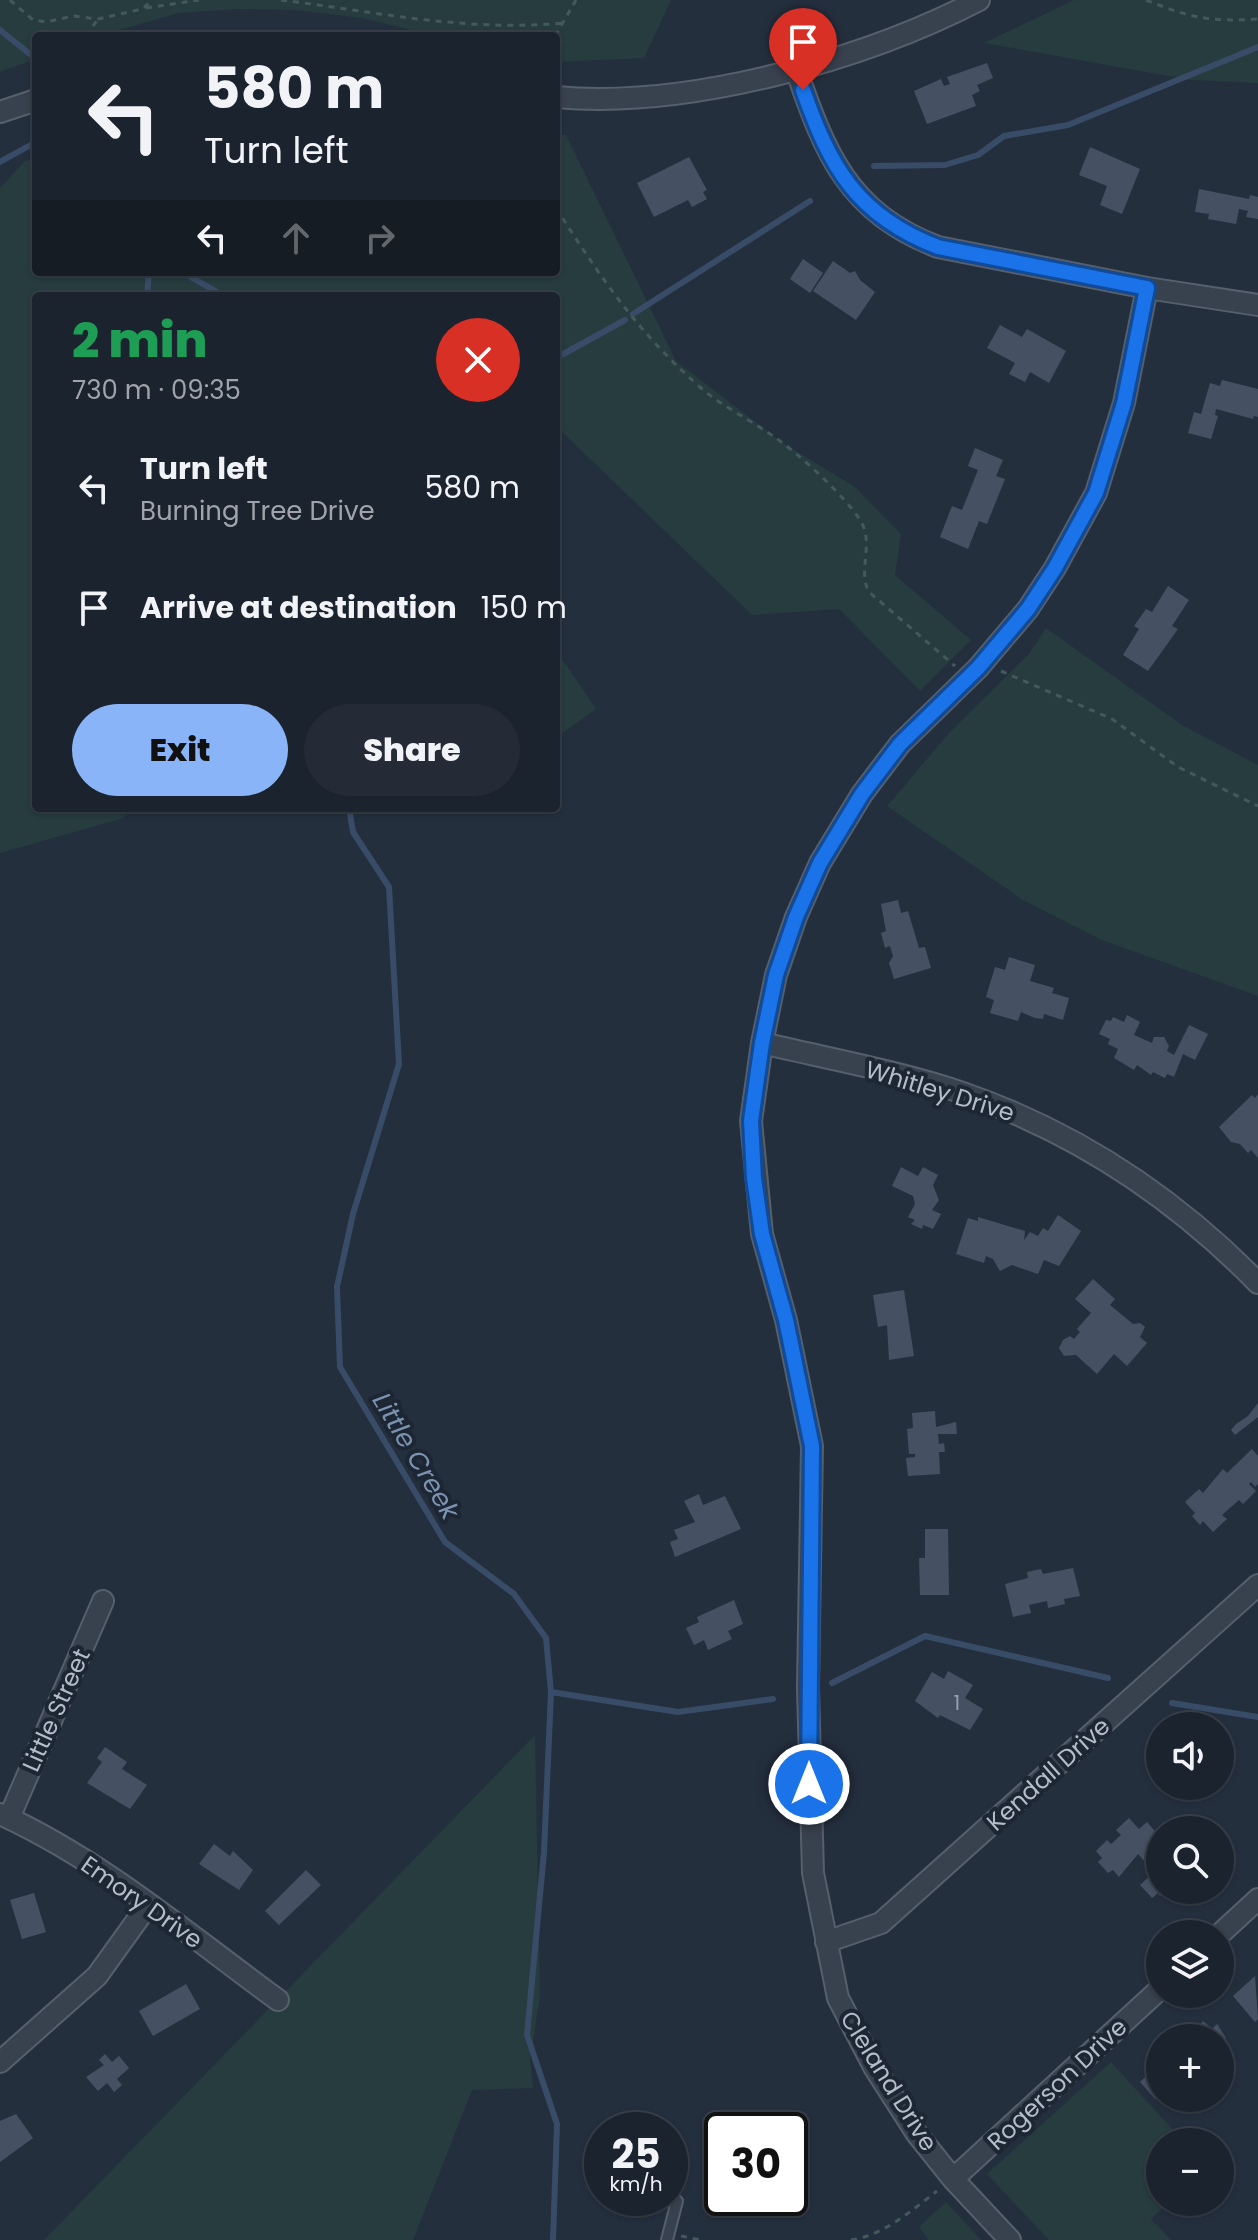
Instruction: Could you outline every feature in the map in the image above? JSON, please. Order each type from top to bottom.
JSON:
[{"type":"street","points":[[560,97],[634,97],[722,87],[796,69],[941,20],[979,0]]},
{"type":"street","points":[[796,69],[827,154],[847,183],[867,204],[912,237],[938,247],[1147,288],[1258,305]]},
{"type":"street","points":[[0,112],[32,101]]},
{"type":"street","name":"Cleland Drive","points":[[1010,2240],[953,2179],[917,2134],[874,2067],[838,1998],[813,1873],[809,1784],[812,1446],[786,1320],[762,1234],[754,1178],[751,1121],[776,975],[796,917],[820,863],[862,794],[900,744],[978,668],[1028,609],[1055,568],[1096,493],[1124,403],[1147,288]]},
{"type":"street","name":"Whitley Drive","points":[[762,1043],[908,1077],[963,1093],[1031,1120],[1095,1153],[1156,1193],[1258,1283]]},
{"type":"street","name":"Kendall Drive","points":[[826,1942],[881,1923],[1258,1585]]},
{"type":"street","name":"Little Street","points":[[4,1816],[103,1601]]},
{"type":"street","name":"Emory Drive","points":[[4,1816],[42,1834],[148,1905],[278,2000]]},
{"type":"street","points":[[1234,1921],[1258,1899]]},
{"type":"street","points":[[0,2062],[97,1976],[148,1905]]},
{"type":"street","name":"Rogerson Drive","points":[[953,2179],[1146,2002]]},
{"type":"lane","points":[[668,2237],[673,2216]]},
{"type":"path","points":[[10,0],[23,13],[39,21],[73,16],[98,19],[199,0]]},
{"type":"path","points":[[142,9],[153,0]]},
{"type":"path","points":[[281,0],[470,26],[563,23]]},
{"type":"path","points":[[557,32],[576,0]]},
{"type":"path","points":[[1146,0],[1196,18],[1258,19]]},
{"type":"path","points":[[89,32],[98,19]]},
{"type":"path","points":[[560,214],[621,305],[653,344],[719,402],[782,442],[850,507],[865,530],[865,582],[869,592],[960,669]]},
{"type":"path","points":[[996,668],[1112,719],[1178,767],[1258,806]]},
{"type":"path","points":[[851,2240],[864,2238],[898,2221],[953,2179]]},
{"type":"path","points":[[668,2237],[701,2240]]},
{"type":"green space","points":[[0,0],[671,0],[644,58],[560,62],[560,32],[419,32],[362,18],[294,10],[236,9],[179,13],[112,32],[32,32],[32,60],[0,72]]},
{"type":"green space","points":[[1074,0],[1258,0],[1258,83],[1191,80],[984,43]]},
{"type":"green space","points":[[560,135],[566,135],[676,361],[783,443],[855,487],[901,534],[895,575],[971,640],[920,691],[839,609],[752,615],[560,430],[560,292],[32,292],[32,812],[132,812],[120,819],[0,853],[0,188],[25,161],[32,159],[32,276],[560,276]]},
{"type":"green space","points":[[1046,628],[1182,725],[1258,765],[1258,996],[1102,940],[1023,900],[887,806],[950,732],[1029,654]]},
{"type":"green space","points":[[560,656],[596,709],[560,734]]},
{"type":"green space","points":[[535,1735],[540,1996],[530,2060],[533,2088],[472,2090],[413,2240],[44,2240]]},
{"type":"green space","points":[[1111,2062],[1146,2100],[1146,2112],[1157,2112],[1171,2128],[1146,2128],[1146,2216],[1154,2216],[1151,2219],[1171,2240],[1049,2240],[987,2174]]},
{"type":"green space","points":[[946,2202],[981,2240],[929,2240],[919,2227]]},
{"type":"building","points":[[987,63],[993,78],[977,85],[980,91],[972,95],[976,106],[927,124],[914,91],[941,79],[944,86],[950,84],[947,77]]},
{"type":"building","points":[[1090,147],[1140,169],[1122,214],[1100,205],[1107,186],[1079,175]]},
{"type":"building","points":[[689,157],[707,190],[703,192],[707,199],[692,207],[688,200],[654,217],[637,183]]},
{"type":"building","points":[[1199,189],[1249,199],[1250,195],[1258,197],[1258,219],[1246,217],[1248,211],[1239,209],[1236,224],[1208,219],[1209,214],[1195,212]]},
{"type":"building","points":[[803,259],[823,273],[810,293],[790,279]]},
{"type":"building","points":[[833,261],[850,273],[855,271],[860,280],[875,292],[856,320],[813,291]]},
{"type":"building","points":[[1000,325],[1022,337],[1027,329],[1066,351],[1049,383],[1030,372],[1025,382],[1009,374],[1015,363],[987,348]]},
{"type":"building","points":[[1222,380],[1258,389],[1258,417],[1254,416],[1253,419],[1216,409],[1215,415],[1218,416],[1211,439],[1188,433],[1194,412],[1201,414],[1210,383],[1220,386]]},
{"type":"building","points":[[975,448],[1003,460],[996,476],[1005,479],[987,524],[979,521],[968,549],[940,537],[952,506],[962,510],[978,470],[968,466]]},
{"type":"building","points":[[1168,586],[1189,600],[1172,626],[1178,629],[1148,671],[1123,655],[1139,629],[1134,626],[1146,609],[1152,612]]},
{"type":"building","points":[[898,900],[901,913],[908,911],[919,948],[925,947],[931,968],[894,979],[889,963],[893,956],[890,946],[885,948],[881,933],[886,931],[881,904]]},
{"type":"building","points":[[1009,957],[1035,965],[1030,981],[1054,988],[1052,993],[1069,998],[1063,1020],[1044,1014],[1043,1019],[1035,1018],[1021,1012],[1018,1021],[990,1013],[994,1000],[986,997],[995,967],[1005,970]]},
{"type":"building","points":[[1127,1015],[1140,1022],[1134,1035],[1152,1043],[1154,1037],[1164,1037],[1169,1046],[1167,1051],[1174,1055],[1189,1025],[1208,1034],[1195,1060],[1183,1054],[1174,1077],[1167,1074],[1165,1078],[1153,1072],[1151,1075],[1137,1065],[1134,1070],[1114,1058],[1118,1049],[1108,1044],[1110,1039],[1099,1034],[1106,1020],[1111,1021],[1113,1017],[1124,1022]]},
{"type":"building","points":[[1258,1094],[1258,1158],[1251,1150],[1248,1153],[1240,1144],[1231,1142],[1219,1127],[1252,1095],[1255,1098]]},
{"type":"building","points":[[901,1167],[918,1176],[923,1167],[938,1175],[933,1185],[939,1200],[932,1210],[941,1214],[933,1229],[923,1225],[922,1229],[911,1224],[915,1220],[908,1217],[915,1204],[913,1196],[892,1186]]},
{"type":"building","points":[[1058,1215],[1081,1231],[1059,1266],[1044,1260],[1038,1274],[1012,1265],[1000,1271],[993,1259],[986,1256],[984,1263],[956,1254],[968,1218],[978,1221],[978,1217],[1025,1231],[1024,1240],[1030,1232],[1038,1236],[1043,1228],[1048,1231]]},
{"type":"building","points":[[1093,1279],[1115,1299],[1110,1305],[1133,1324],[1140,1323],[1145,1327],[1140,1337],[1147,1343],[1127,1366],[1114,1354],[1097,1374],[1076,1355],[1064,1356],[1059,1348],[1063,1340],[1070,1336],[1074,1339],[1080,1332],[1077,1329],[1091,1313],[1075,1299]]},
{"type":"building","points":[[904,1290],[914,1356],[889,1360],[887,1325],[878,1327],[873,1295]]},
{"type":"building","points":[[1258,1403],[1258,1417],[1235,1435],[1231,1430]]},
{"type":"building","points":[[935,1411],[936,1427],[956,1422],[957,1434],[938,1434],[939,1444],[944,1443],[945,1452],[939,1452],[940,1474],[908,1476],[906,1458],[915,1457],[915,1454],[909,1454],[907,1429],[913,1428],[912,1413]]},
{"type":"building","points":[[1252,1449],[1258,1456],[1258,1484],[1255,1487],[1251,1482],[1249,1484],[1256,1491],[1243,1504],[1239,1500],[1222,1515],[1227,1519],[1213,1532],[1203,1521],[1200,1525],[1185,1502],[1199,1489],[1203,1493],[1223,1469],[1227,1473]]},
{"type":"building","points":[[699,1494],[703,1505],[725,1496],[741,1529],[675,1557],[670,1542],[678,1539],[674,1530],[695,1522],[684,1501]]},
{"type":"building","points":[[925,1529],[948,1529],[949,1595],[920,1595],[919,1558],[925,1558]]},
{"type":"building","points":[[1073,1568],[1080,1596],[1064,1599],[1065,1604],[1048,1608],[1047,1601],[1029,1605],[1031,1613],[1013,1617],[1005,1584],[1028,1578],[1027,1572],[1041,1569],[1043,1574]]},
{"type":"building","points":[[734,1600],[743,1624],[728,1631],[732,1639],[708,1650],[704,1640],[694,1645],[686,1628],[699,1622],[697,1617]]},
{"type":"building","points":[[948,1671],[973,1685],[965,1698],[983,1709],[970,1730],[940,1715],[938,1718],[915,1701],[932,1672],[944,1679]]},
{"type":"building","points":[[105,1747],[127,1762],[122,1769],[147,1785],[130,1809],[87,1783],[102,1762],[97,1758]]},
{"type":"building","points":[[1129,1818],[1139,1829],[1146,1823],[1146,1863],[1138,1854],[1119,1877],[1113,1870],[1108,1873],[1098,1862],[1102,1858],[1096,1851],[1107,1840],[1111,1844],[1121,1835],[1116,1830]]},
{"type":"building","points":[[214,1844],[230,1856],[233,1851],[253,1870],[239,1890],[199,1864]]},
{"type":"building","points":[[306,1870],[321,1885],[279,1925],[265,1911]]},
{"type":"building","points":[[34,1893],[46,1932],[22,1939],[10,1900]]},
{"type":"building","points":[[1255,1976],[1258,2019],[1255,2022],[1234,1997]]},
{"type":"building","points":[[186,1984],[200,2009],[153,2036],[139,2011]]},
{"type":"building","points":[[105,2054],[112,2062],[119,2056],[129,2068],[117,2079],[122,2085],[114,2092],[107,2083],[98,2091],[86,2077],[104,2065],[99,2060]]},
{"type":"building","points":[[16,2114],[33,2138],[0,2162],[0,2121]]},
{"type":"waterway","name":"Little Creek","points":[[0,30],[32,56]]},
{"type":"waterway","points":[[874,166],[945,165],[978,155],[1004,136],[1068,125],[1258,47]]},
{"type":"waterway","points":[[0,162],[32,144]]},
{"type":"waterway","points":[[633,314],[810,201]]},
{"type":"waterway","name":"Little Creek","points":[[147,292],[149,276]]},
{"type":"waterway","points":[[189,276],[217,292]]},
{"type":"waterway","points":[[560,356],[625,320]]},
{"type":"waterway","name":"Little Creek","points":[[350,812],[353,832],[389,887],[399,1064],[353,1214],[337,1287],[340,1367],[445,1542],[514,1594],[546,1638],[551,1692],[544,1852],[527,2035],[557,2124],[553,2240]]},
{"type":"waterway","points":[[832,1683],[925,1636],[1108,1678]]},
{"type":"waterway","points":[[551,1692],[678,1712],[773,1699]]},
{"type":"waterway","points":[[1172,1703],[1258,1717]]},
{"type":"route","points":[[803,90],[827,154],[847,183],[867,204],[912,237],[938,247],[1147,288],[1124,403],[1096,493],[1055,568],[1028,609],[978,668],[900,744],[862,794],[820,863],[796,917],[776,975],[751,1121],[754,1178],[762,1234],[786,1320],[812,1446],[809,1784]]}]
